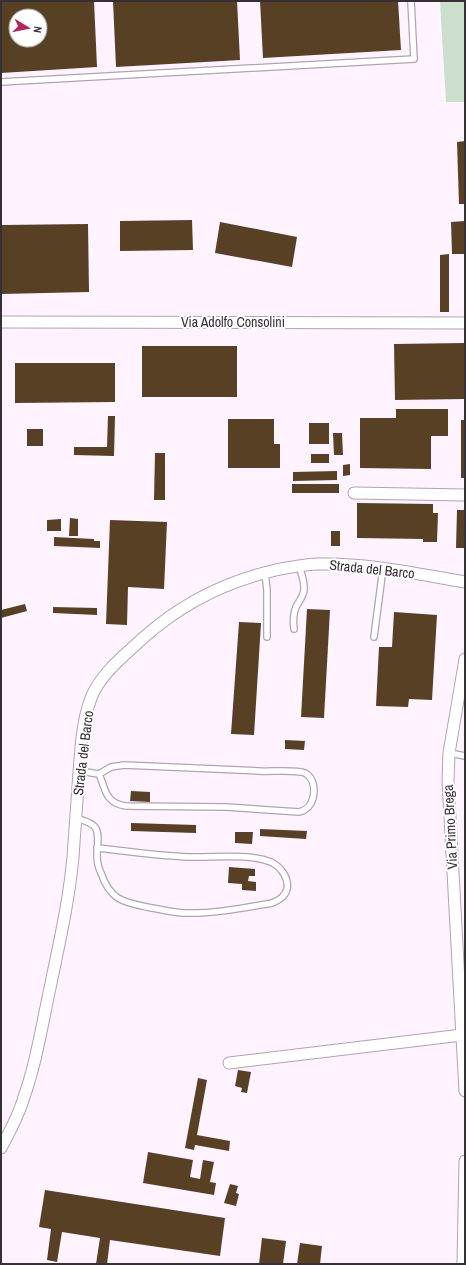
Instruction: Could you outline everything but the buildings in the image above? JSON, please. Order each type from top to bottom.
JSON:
[{"type":"street","name":"Via Adolfo Consolini","points":[[1,322],[465,323]]},
{"type":"street","points":[[354,493],[465,495]]},
{"type":"street","name":"Strada del Barco","points":[[1,1148],[21,1107],[33,1067],[64,919],[71,873],[82,737],[90,703],[100,682],[111,668],[150,632],[182,608],[208,594],[265,573],[299,565],[355,565],[383,568],[465,582]]},
{"type":"street","name":"Via Primo Brega","points":[[465,659],[450,753],[448,781],[465,1091]]},
{"type":"street","points":[[229,1063],[462,1035]]},
{"type":"street","points":[[463,1264],[465,1161]]},
{"type":"lane","points":[[1,82],[414,59],[411,1]]},
{"type":"lane","points":[[294,629],[293,619],[295,611],[302,598],[304,590],[304,582],[299,565]]},
{"type":"lane","points":[[374,637],[383,568]]},
{"type":"lane","points":[[265,573],[267,590],[267,637]]},
{"type":"lane","points":[[450,753],[465,756]]},
{"type":"lane","points":[[80,771],[99,774],[111,767],[124,765],[261,771],[297,771],[305,773],[311,778],[314,792],[309,806],[305,810],[299,812],[226,807],[126,806],[117,804],[110,800],[99,774]]},
{"type":"lane","points":[[76,818],[95,827],[97,835],[97,848],[97,860],[100,872],[110,890],[118,898],[144,906],[183,912],[236,909],[277,901],[284,895],[287,887],[287,880],[280,870],[273,864],[259,859],[230,856],[181,856],[97,848]]},
{"type":"green space","points":[[440,1],[465,1],[465,102],[446,102]]}]
